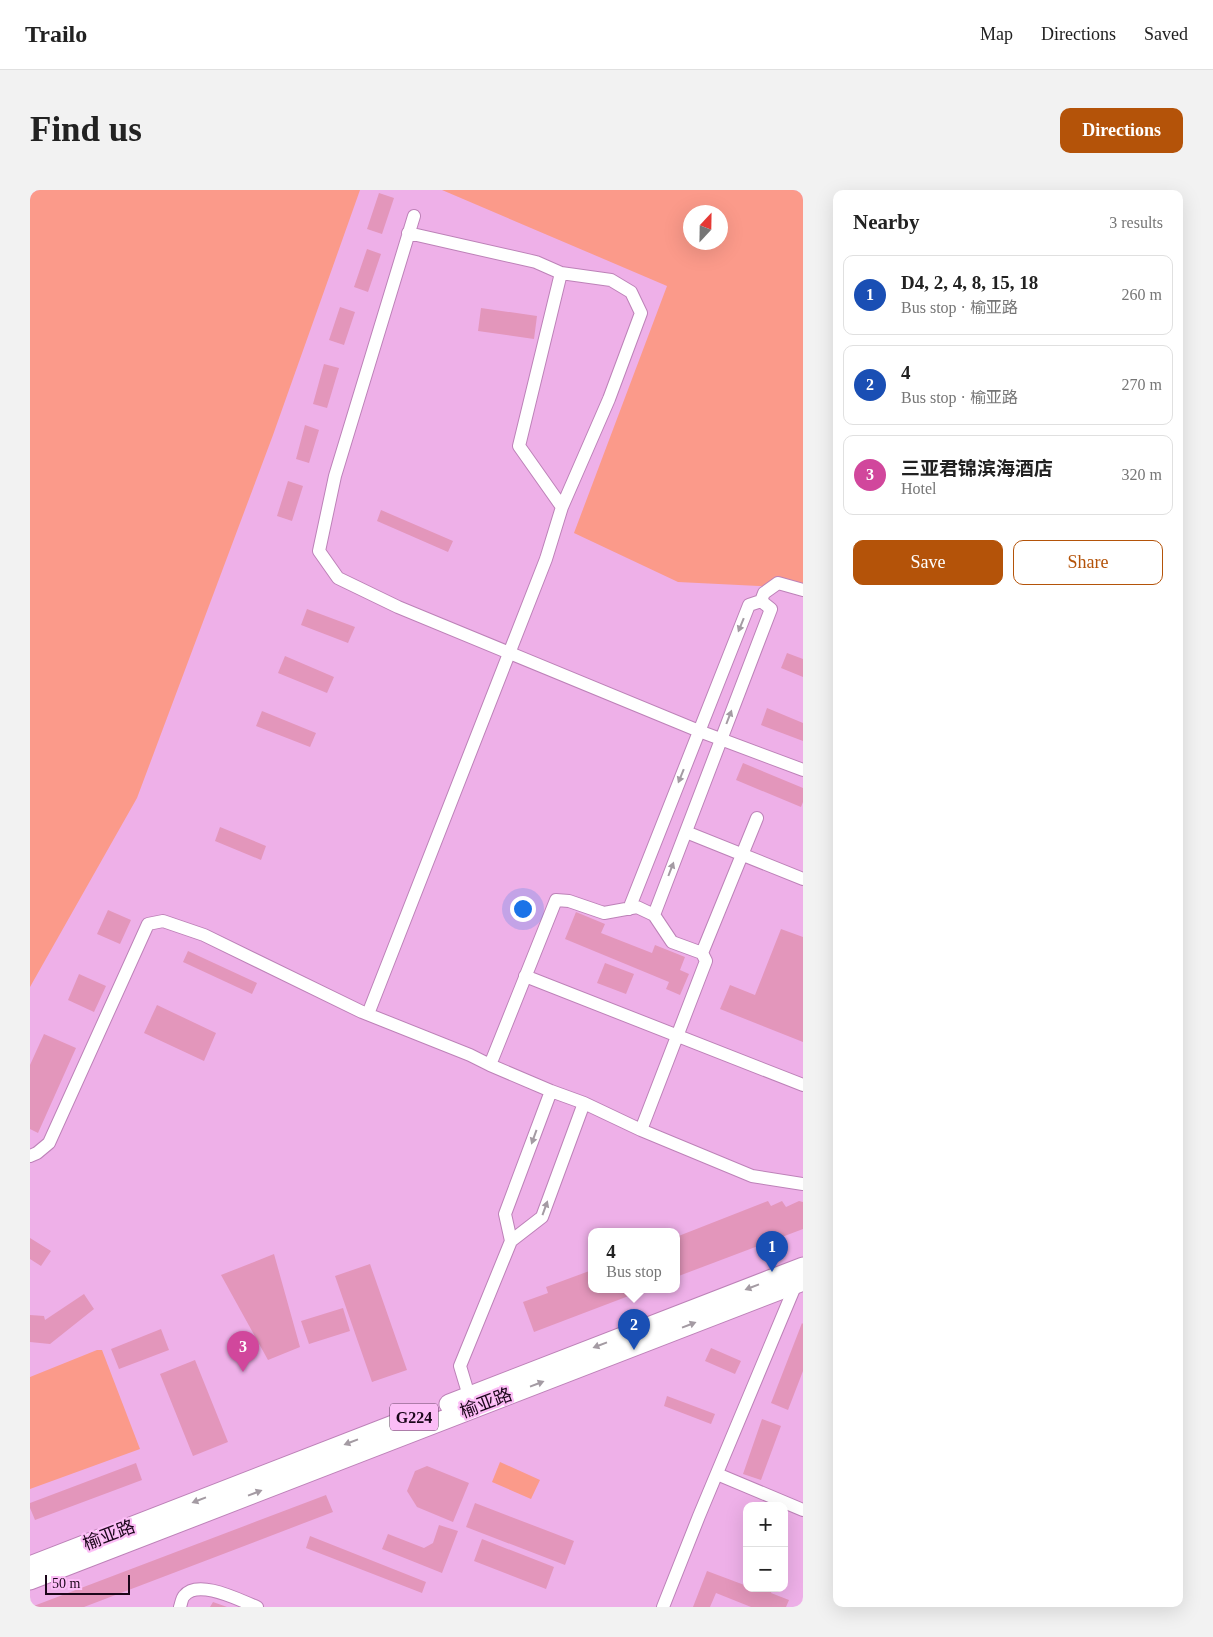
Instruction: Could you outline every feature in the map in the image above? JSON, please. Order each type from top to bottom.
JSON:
[{"type":"highway","name":"榆亚路","points":[[30,1566],[469,1396],[801,1278]]},
{"type":"highway","name":"榆亚路","points":[[30,1580],[801,1278]]},
{"type":"lane","points":[[414,216],[335,476],[319,551],[338,578],[398,608],[510,652],[699,731],[803,770]]},
{"type":"lane","points":[[368,1014],[546,559],[562,507],[609,399],[641,313],[631,292],[611,280],[561,273],[536,262],[408,233]]},
{"type":"lane","points":[[561,273],[519,446],[562,507]]},
{"type":"lane","points":[[761,602],[764,593],[778,583],[803,590]]},
{"type":"lane","points":[[629,909],[749,605],[761,602]]},
{"type":"lane","points":[[654,915],[771,610],[761,602]]},
{"type":"lane","points":[[702,953],[757,818]]},
{"type":"lane","points":[[686,832],[803,879]]},
{"type":"lane","points":[[490,1065],[556,900],[569,901],[604,913],[637,907],[654,915],[672,942],[702,953],[706,961],[641,1130]]},
{"type":"lane","points":[[30,1156],[49,1143],[148,924],[163,920],[204,935],[368,1014],[470,1054],[490,1065],[584,1103],[641,1130],[752,1176],[803,1184]]},
{"type":"lane","points":[[525,976],[803,1085]]},
{"type":"lane","points":[[511,1241],[505,1214],[551,1091]]},
{"type":"lane","points":[[469,1396],[460,1366],[511,1241],[542,1217],[584,1103]]},
{"type":"lane","points":[[663,1607],[717,1474],[801,1278]]},
{"type":"lane","points":[[717,1474],[803,1510]]},
{"type":"lane","points":[[180,1607],[184,1596],[192,1590],[208,1589],[255,1606]]},
{"type":"shaded area","points":[[30,190],[360,190],[273,435],[137,798],[30,987]]},
{"type":"shaded area","points":[[442,190],[803,190],[803,588],[678,582],[574,533],[667,286]]},
{"type":"shaded area","points":[[97,1350],[102,1350],[140,1449],[30,1489],[30,1377]]},
{"type":"shaded area","points":[[500,1462],[540,1480],[531,1499],[492,1482]]},
{"type":"building","points":[[379,193],[394,198],[382,234],[367,229]]},
{"type":"building","points":[[367,249],[381,254],[368,292],[354,287]]},
{"type":"building","points":[[340,307],[355,312],[344,345],[329,340]]},
{"type":"building","points":[[481,308],[537,316],[534,339],[478,331]]},
{"type":"building","points":[[324,364],[339,368],[327,408],[313,404]]},
{"type":"building","points":[[305,425],[319,430],[309,463],[296,459]]},
{"type":"building","points":[[288,481],[303,486],[292,521],[277,516]]},
{"type":"building","points":[[381,510],[453,541],[448,552],[377,521]]},
{"type":"building","points":[[307,609],[355,627],[348,643],[301,625]]},
{"type":"building","points":[[787,653],[803,659],[803,677],[781,668]]},
{"type":"building","points":[[285,656],[334,677],[327,693],[278,673]]},
{"type":"building","points":[[767,708],[803,723],[803,741],[761,725]]},
{"type":"building","points":[[262,711],[316,733],[310,747],[256,726]]},
{"type":"building","points":[[743,763],[803,788],[801,807],[736,780]]},
{"type":"building","points":[[220,827],[266,846],[261,860],[215,841]]},
{"type":"building","points":[[108,910],[131,920],[120,944],[97,934]]},
{"type":"building","points":[[576,912],[605,924],[601,933],[652,953],[655,945],[685,957],[680,970],[689,974],[680,995],[666,989],[669,982],[565,939]]},
{"type":"building","points":[[781,929],[803,937],[803,1042],[720,1009],[730,985],[755,995]]},
{"type":"building","points":[[188,951],[257,983],[252,994],[183,962]]},
{"type":"building","points":[[605,963],[634,974],[626,994],[597,983]]},
{"type":"building","points":[[79,974],[106,986],[94,1012],[68,1000]]},
{"type":"building","points":[[157,1005],[216,1033],[204,1061],[144,1033]]},
{"type":"building","points":[[44,1034],[76,1048],[38,1133],[30,1129],[30,1065]]},
{"type":"building","points":[[768,1201],[771,1206],[782,1201],[786,1207],[799,1201],[803,1202],[803,1229],[680,1275],[680,1235]]},
{"type":"building","points":[[30,1238],[51,1251],[41,1266],[30,1259]]},
{"type":"building","points":[[274,1254],[300,1347],[268,1360],[221,1275]]},
{"type":"building","points":[[370,1264],[407,1370],[372,1382],[335,1276]]},
{"type":"building","points":[[588,1271],[588,1293],[636,1293],[534,1332],[523,1302],[548,1293],[546,1287]]},
{"type":"building","points":[[84,1294],[94,1309],[50,1344],[30,1342],[30,1315],[44,1316],[45,1320]]},
{"type":"building","points":[[343,1308],[350,1331],[309,1344],[301,1321]]},
{"type":"building","points":[[802,1323],[803,1371],[788,1410],[771,1403]]},
{"type":"building","points":[[161,1329],[169,1350],[119,1369],[111,1349]]},
{"type":"building","points":[[711,1348],[741,1361],[735,1374],[705,1361]]},
{"type":"building","points":[[195,1360],[228,1442],[193,1456],[160,1374]]},
{"type":"building","points":[[667,1396],[715,1414],[711,1424],[664,1406]]},
{"type":"building","points":[[762,1419],[781,1426],[761,1480],[743,1474]]},
{"type":"building","points":[[136,1463],[142,1480],[35,1520],[30,1503]]},
{"type":"building","points":[[427,1466],[469,1483],[453,1522],[417,1507],[407,1491],[415,1471]]},
{"type":"building","points":[[326,1495],[333,1512],[84,1607],[31,1607]]},
{"type":"building","points":[[475,1503],[574,1541],[565,1565],[466,1527]]},
{"type":"building","points":[[439,1525],[458,1531],[442,1573],[382,1549],[388,1534],[424,1548],[433,1543]]},
{"type":"building","points":[[310,1536],[426,1582],[422,1593],[306,1548]]},
{"type":"building","points":[[482,1539],[554,1567],[546,1589],[474,1561]]},
{"type":"building","points":[[707,1571],[743,1584],[743,1592],[771,1592],[789,1600],[786,1607],[751,1607],[716,1593],[710,1607],[693,1607]]},
{"type":"building","points":[[213,1602],[227,1607],[210,1607]]},
{"type":"place","name":"D4, 2, 4, 8, 15, 18","points":[[772,1272]]},
{"type":"place","name":"4","points":[[634,1350]]},
{"type":"place","name":"三亚君锦滨海酒店","points":[[243,1372]]}]
